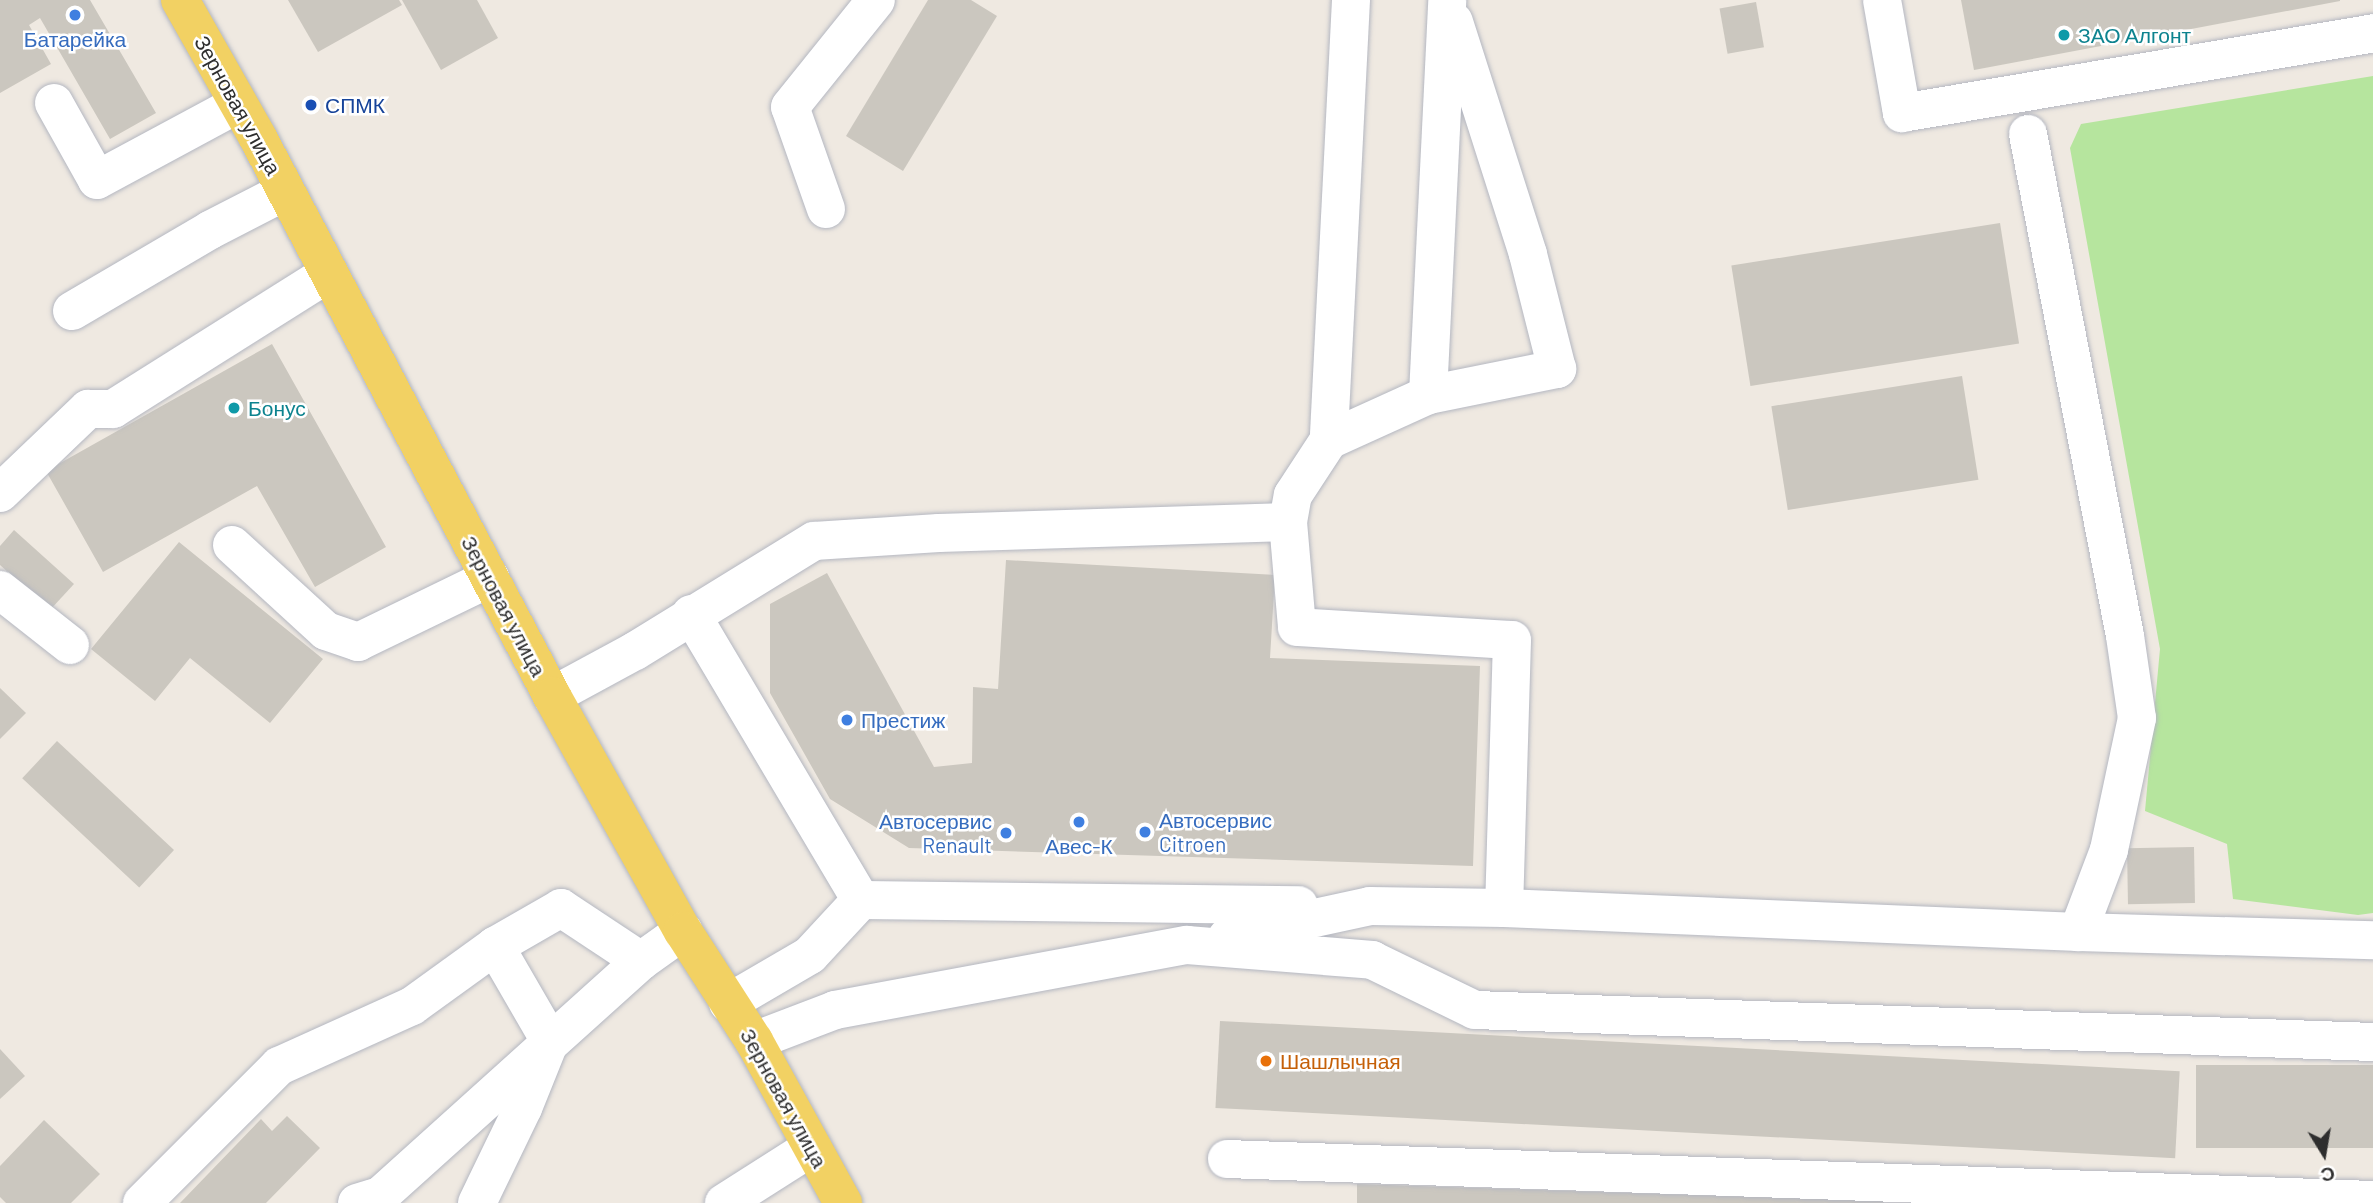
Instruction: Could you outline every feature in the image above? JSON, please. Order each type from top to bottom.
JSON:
[{"type":"main road","name":"Зерновая улица","points":[[180,0],[286,191],[552,695],[683,931],[754,1041],[843,1203]]},
{"type":"lane","points":[[826,209],[790,107],[876,0]]},
{"type":"lane","points":[[1351,0],[1329,440],[1293,495],[1289,522],[1297,627],[1512,640],[1504,908]]},
{"type":"lane","points":[[1329,440],[1428,395],[1557,369],[1528,254],[1447,0]]},
{"type":"lane","points":[[1428,395],[1447,0]]},
{"type":"lane","points":[[1882,0],[1902,113],[2373,33]]},
{"type":"lane","points":[[54,103],[97,180],[238,104]]},
{"type":"lane","points":[[2028,134],[2125,636],[2137,718],[2109,850],[2078,932]]},
{"type":"lane","points":[[72,311],[210,230],[286,191]]},
{"type":"lane","points":[[0,493],[88,409],[113,409],[329,274]]},
{"type":"lane","points":[[552,695],[635,651],[691,614],[814,541],[939,533],[1289,522]]},
{"type":"lane","points":[[232,545],[326,631],[358,642],[490,578]]},
{"type":"lane","points":[[0,590],[70,645]]},
{"type":"lane","points":[[691,614],[861,901]]},
{"type":"lane","points":[[729,1003],[810,955],[861,901],[1504,908],[2078,932],[2373,940]]},
{"type":"lane","points":[[754,1041],[835,1010],[1187,945],[1370,906]]},
{"type":"lane","points":[[142,1203],[279,1066],[412,1006],[495,946],[561,908],[641,961]]},
{"type":"lane","points":[[372,1201],[641,961],[683,931]]},
{"type":"lane","points":[[1187,945],[1372,960],[1475,1010],[2373,1042]]},
{"type":"lane","points":[[495,946],[550,1041]]},
{"type":"lane","points":[[477,1203],[523,1108],[550,1041]]},
{"type":"lane","points":[[724,1203],[812,1147]]},
{"type":"lane","points":[[1227,1158],[2373,1200]]},
{"type":"green space","points":[[2373,76],[2373,913],[2358,915],[2233,899],[2227,844],[2145,811],[2160,649],[2070,148],[2081,124]]},
{"type":"building","points":[[0,0],[90,0],[156,113],[110,139],[40,18],[29,25],[51,64],[0,93]]},
{"type":"building","points":[[288,0],[399,0],[402,5],[318,52]]},
{"type":"building","points":[[402,0],[477,0],[498,38],[441,70]]},
{"type":"building","points":[[928,0],[971,0],[997,16],[903,171],[846,136]]},
{"type":"building","name":"ЗАО Алгонт","points":[[1961,0],[2340,0],[2340,1],[1974,70]]},
{"type":"building","points":[[1756,2],[1764,47],[1728,54],[1720,8]]},
{"type":"building","points":[[2000,223],[2019,343],[1750,386],[1731,266]]},
{"type":"building","name":"Бонус","points":[[272,344],[386,547],[315,587],[257,486],[103,572],[46,471]]},
{"type":"building","points":[[1962,376],[1978,480],[1788,510],[1771,406]]},
{"type":"building","points":[[14,530],[74,584],[50,610],[0,565],[0,546]]},
{"type":"building","points":[[179,542],[323,659],[270,723],[190,658],[155,701],[91,649]]},
{"type":"building","points":[[1006,560],[1275,575],[1270,658],[1480,666],[1473,866],[909,848],[830,799],[770,693],[770,604],[827,573],[934,767],[972,763],[973,687],[998,689]]},
{"type":"building","points":[[0,688],[26,713],[0,739]]},
{"type":"building","points":[[57,741],[174,850],[139,887],[22,778]]},
{"type":"building","points":[[2194,847],[2195,903],[2128,904],[2127,848]]},
{"type":"building","points":[[1220,1021],[2180,1071],[2175,1158],[1215,1108]]},
{"type":"building","points":[[0,1049],[25,1076],[0,1099]]},
{"type":"building","points":[[2196,1065],[2373,1065],[2373,1148],[2196,1148]]},
{"type":"building","points":[[287,1116],[320,1148],[266,1203],[180,1203],[261,1119],[272,1131]]},
{"type":"building","points":[[44,1120],[100,1174],[71,1203],[6,1203],[0,1197],[0,1166]]},
{"type":"building","points":[[1357,1184],[1884,1201],[1884,1203],[1357,1203]]},
{"type":"place","name":"Батарейка","points":[[75,15]]},
{"type":"place","name":"ЗАО Алгонт","points":[[2064,35]]},
{"type":"place","name":"СПМК","points":[[311,105]]},
{"type":"place","name":"Бонус","points":[[234,408]]},
{"type":"place","name":"Престиж","points":[[847,720]]},
{"type":"place","name":"Авес-К","points":[[1079,822]]},
{"type":"place","name":"Автосервис Citroen","points":[[1145,832]]},
{"type":"place","name":"Автосервис Renault","points":[[1006,833]]},
{"type":"place","name":"Шашлычная","points":[[1266,1061]]}]
